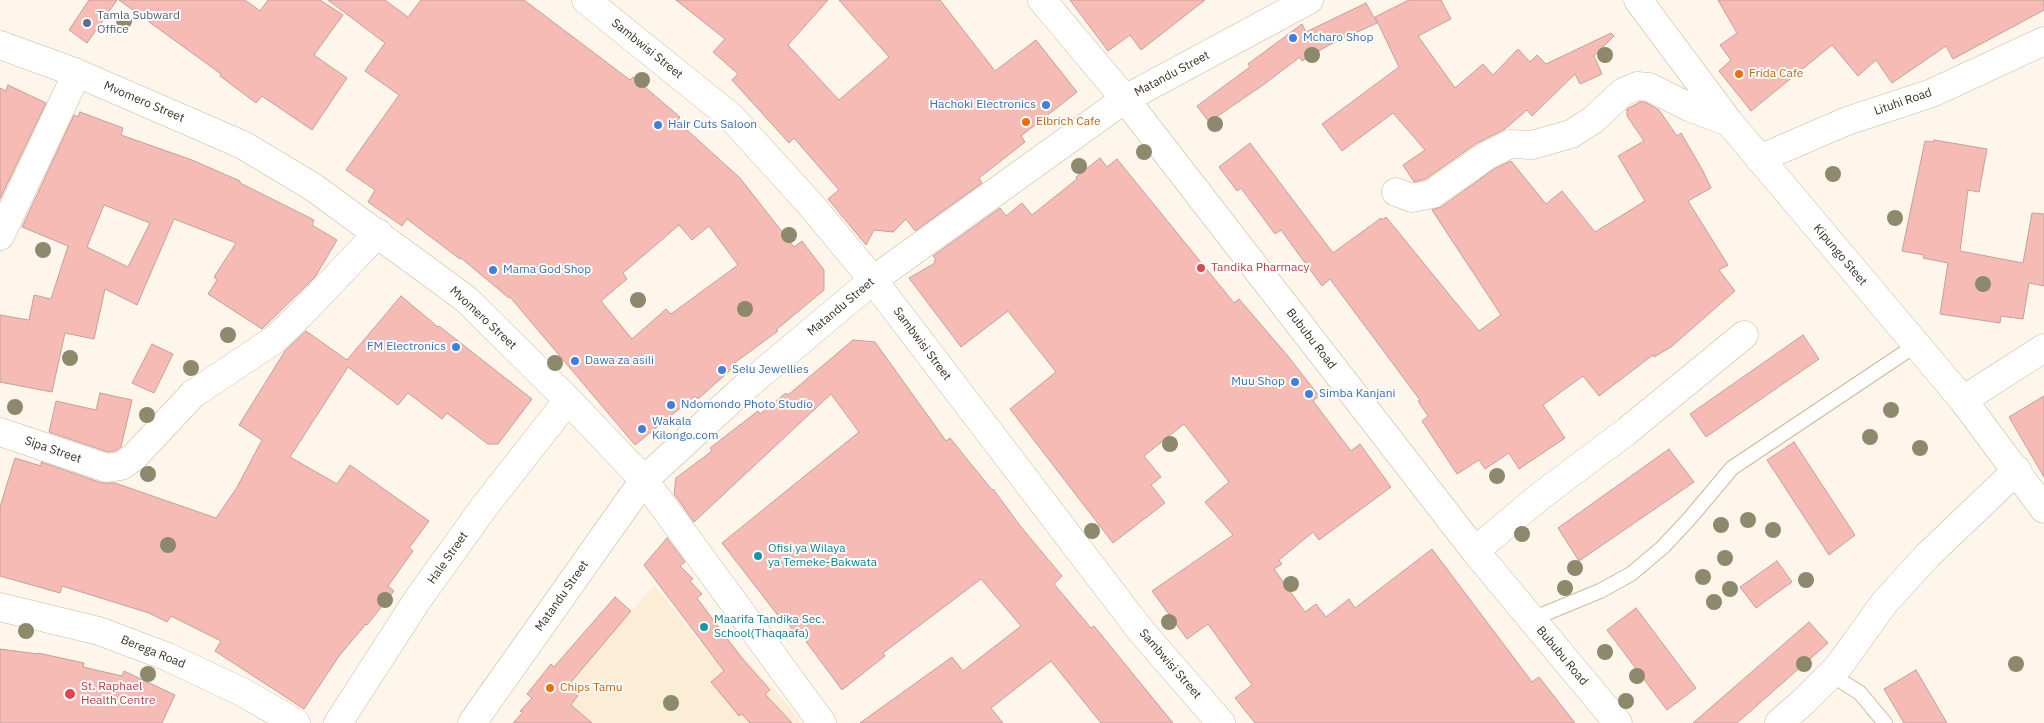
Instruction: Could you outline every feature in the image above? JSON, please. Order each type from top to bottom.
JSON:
[{"type":"street","name":"Sambwisi Street","points":[[586,0],[730,116],[810,205],[873,280],[1142,631],[1221,723]]},
{"type":"street","name":"Bububu Road","points":[[1042,0],[1125,99],[1475,551],[1618,723]]},
{"type":"street","name":"Kipungo Steet","points":[[1638,0],[1729,122],[1963,400],[2044,509]]},
{"type":"street","name":"Matandu Street","points":[[472,723],[644,480],[744,388],[873,280],[1125,99],[1299,2]]},
{"type":"street","name":"Lituhi Road","points":[[1759,159],[1847,121],[1932,93],[2044,41]]},
{"type":"street","name":"Mvomero Street","points":[[0,45],[77,73],[243,145],[313,187],[466,299],[568,400],[644,480],[822,723]]},
{"type":"street","points":[[0,236],[77,73]]},
{"type":"street","points":[[1396,192],[1412,198],[1432,194],[1486,156],[1510,144],[1532,145],[1571,134],[1593,120],[1623,92],[1637,86],[1649,87],[1691,108],[1729,122]]},
{"type":"street","name":"Sipa Street","points":[[0,432],[107,468],[121,466],[134,457],[193,394],[274,340],[378,233]]},
{"type":"street","points":[[1475,551],[1539,497],[1627,431],[1744,335]]},
{"type":"street","points":[[1963,400],[2044,348]]},
{"type":"street","name":"Hale Street","points":[[338,723],[429,584],[484,507],[568,400]]},
{"type":"street","points":[[1779,723],[1838,667],[1885,602],[1927,556],[2016,470]]},
{"type":"street","name":"Berega Road","points":[[0,607],[100,631],[168,657],[242,692],[296,723]]},
{"type":"lane","points":[[1532,619],[1600,591],[1631,574],[1662,547],[1690,518],[1732,468],[1916,345]]},
{"type":"lane","points":[[1830,674],[1860,693],[1885,723]]},
{"type":"shaded area","points":[[654,585],[710,655],[728,640],[783,699],[801,723],[530,723]]},
{"type":"building","name":"Tamla Subward Office","points":[[89,0],[117,0],[87,43],[69,30]]},
{"type":"building","points":[[119,0],[245,0],[260,11],[268,0],[320,0],[343,15],[314,55],[347,78],[312,130],[262,96],[256,103],[220,76],[221,74]]},
{"type":"building","points":[[328,0],[385,0],[408,17],[421,0],[524,0],[630,80],[633,77],[680,117],[677,121],[740,178],[794,247],[802,241],[824,270],[824,290],[776,330],[778,331],[733,364],[735,366],[698,399],[695,396],[635,445],[510,297],[461,258],[407,219],[402,226],[368,202],[375,190],[346,170],[399,95],[365,71],[385,43]],"holes":[[[679,225],[692,240],[709,226],[738,265],[671,314],[666,309],[632,339],[601,301],[627,279],[623,273]]]},
{"type":"building","points":[[676,0],[828,0],[788,45],[839,100],[889,57],[839,0],[940,0],[995,71],[1036,40],[1077,92],[1021,136],[1025,142],[979,178],[982,183],[915,231],[906,219],[893,232],[874,230],[866,245],[828,199],[839,190],[794,138],[789,143],[732,80],[738,74],[713,52],[725,39]]},
{"type":"building","points":[[1070,0],[1205,0],[1141,50],[1130,35],[1108,51]]},
{"type":"building","points":[[1409,0],[1441,0],[1451,19],[1418,36],[1455,88],[1483,64],[1493,75],[1518,49],[1530,62],[1537,55],[1546,64],[1611,33],[1614,36],[1594,56],[1602,74],[1580,84],[1575,74],[1532,116],[1527,110],[1505,129],[1477,143],[1426,179],[1414,182],[1403,165],[1425,150],[1393,113],[1342,151],[1322,124],[1399,67],[1375,17]]},
{"type":"building","points":[[1718,0],[2044,0],[2044,10],[1953,59],[1946,46],[1892,83],[1876,60],[1858,76],[1832,45],[1751,111],[1719,71],[1731,60],[1720,45],[1737,33]]},
{"type":"building","points":[[1366,3],[1377,23],[1329,45],[1302,61],[1300,57],[1209,122],[1197,106],[1250,67],[1248,64],[1302,24],[1306,32]]},
{"type":"building","points":[[8,85],[46,103],[0,199],[0,88],[6,91]]},
{"type":"building","points":[[1640,102],[1645,102],[1659,110],[1677,136],[1681,133],[1703,171],[1711,188],[1688,201],[1728,265],[1719,270],[1735,291],[1671,347],[1654,357],[1653,355],[1599,396],[1583,376],[1543,405],[1565,438],[1519,469],[1509,453],[1485,469],[1479,460],[1457,474],[1422,421],[1428,416],[1418,401],[1420,400],[1330,279],[1322,286],[1281,230],[1275,234],[1241,188],[1237,191],[1219,167],[1250,143],[1333,253],[1381,218],[1382,220],[1386,217],[1479,331],[1501,315],[1432,210],[1441,207],[1494,169],[1511,161],[1546,204],[1562,191],[1595,232],[1645,201],[1618,156],[1644,141],[1627,116],[1627,109]]},
{"type":"building","points":[[80,112],[123,128],[121,135],[192,160],[240,181],[240,183],[314,220],[312,225],[337,240],[315,277],[262,329],[208,294],[217,280],[214,277],[236,243],[174,219],[137,305],[105,289],[94,339],[65,333],[52,392],[0,382],[0,315],[29,320],[34,295],[51,299],[68,246],[22,227],[74,115],[78,117]],"holes":[[[104,205],[150,223],[128,267],[87,247]]]},
{"type":"building","points":[[1934,140],[1987,149],[1979,192],[1968,190],[1960,251],[2023,263],[2032,213],[2044,214],[2044,286],[2029,283],[2023,319],[2001,316],[2000,323],[1940,314],[1948,263],[1923,258],[1924,255],[1902,251],[1925,141],[1933,142]]},
{"type":"building","points":[[1100,158],[1107,167],[1117,159],[1234,303],[1239,299],[1287,355],[1319,396],[1313,401],[1351,451],[1360,444],[1391,487],[1319,540],[1313,532],[1279,560],[1282,564],[1274,569],[1305,612],[1316,604],[1326,617],[1349,599],[1355,608],[1432,549],[1532,682],[1539,677],[1575,723],[1255,723],[1235,698],[1252,685],[1208,624],[1187,639],[1152,591],[1233,535],[1205,502],[1229,482],[1184,424],[1144,456],[1161,477],[1151,485],[1165,503],[1113,543],[1010,409],[1056,372],[1008,311],[961,347],[909,278],[935,263],[936,259],[933,256],[1000,208],[1006,216],[1022,203],[1032,215]]},
{"type":"building","points":[[401,296],[438,327],[532,399],[498,444],[488,444],[447,413],[442,419],[408,393],[398,405],[348,367],[290,457],[337,484],[350,465],[429,521],[409,548],[413,551],[388,586],[394,591],[339,656],[304,709],[215,651],[221,641],[171,616],[167,622],[149,613],[62,586],[60,593],[0,576],[0,507],[15,458],[41,466],[41,462],[102,483],[115,483],[216,518],[236,489],[262,440],[239,425],[285,351],[306,331],[347,360]]},
{"type":"building","points":[[1803,335],[1819,359],[1706,437],[1690,414]]},
{"type":"building","points":[[853,340],[875,342],[946,441],[950,438],[1062,576],[1054,584],[1091,628],[1094,626],[1173,723],[1101,723],[1051,661],[991,708],[1003,723],[860,723],[952,657],[963,671],[1021,626],[981,579],[883,653],[885,656],[842,690],[796,628],[793,630],[785,620],[783,622],[722,543],[859,432],[831,394],[694,522],[674,494],[676,478],[712,451],[710,448],[758,411],[760,414],[786,393],[788,395]]},
{"type":"building","points":[[152,344],[173,354],[154,393],[132,383]]},
{"type":"building","points":[[100,393],[132,400],[121,447],[115,451],[108,452],[49,432],[56,401],[96,410]]},
{"type":"building","points":[[2044,396],[2044,477],[2009,417]]},
{"type":"building","points":[[1794,442],[1855,535],[1829,555],[1767,460]]},
{"type":"building","points":[[1669,449],[1694,482],[1579,561],[1558,528]]},
{"type":"building","points":[[667,538],[685,562],[680,566],[693,579],[690,581],[702,594],[697,598],[741,657],[770,690],[765,694],[792,723],[750,723],[742,714],[739,716],[711,682],[724,671],[644,565]]},
{"type":"building","points":[[1777,561],[1792,582],[1756,608],[1740,587]]},
{"type":"building","points":[[615,597],[631,611],[571,682],[581,691],[571,705],[592,723],[513,723],[523,712],[520,711],[532,698],[527,694],[551,664],[554,667]]},
{"type":"building","points":[[1636,608],[1696,688],[1667,710],[1607,630]]},
{"type":"building","points":[[1809,622],[1828,643],[1737,723],[1693,723]]},
{"type":"building","points":[[0,649],[38,653],[84,663],[83,667],[122,676],[124,671],[175,695],[162,723],[0,723]]},
{"type":"building","points":[[1916,670],[1947,723],[1904,723],[1884,689]]},
{"type":"place","name":"Tamla Subward Office","points":[[87,23]]},
{"type":"place","name":"Mcharo Shop","points":[[1293,38]]},
{"type":"place","name":"Frida Cafe","points":[[1739,74]]},
{"type":"place","name":"Hachoki Electronics","points":[[1046,105]]},
{"type":"place","name":"Elbrich Cafe","points":[[1026,122]]},
{"type":"place","name":"Hair Cuts Saloon","points":[[658,125]]},
{"type":"place","name":"Tandika Pharmacy","points":[[1201,268]]},
{"type":"place","name":"Mama God Shop","points":[[493,270]]},
{"type":"place","name":"FM Electronics","points":[[456,347]]},
{"type":"place","name":"Dawa za asili","points":[[575,361]]},
{"type":"place","name":"Selu Jewellies","points":[[722,370]]},
{"type":"place","name":"Muu Shop","points":[[1295,382]]},
{"type":"place","name":"Simba Kanjani","points":[[1309,394]]},
{"type":"place","name":"Ndomondo Photo Studio","points":[[671,405]]},
{"type":"place","name":"Wakala Kilongo.com","points":[[642,429]]},
{"type":"place","name":"Ofisi ya Wilaya ya Temeke-Bakwata","points":[[758,556]]},
{"type":"place","name":"Maarifa Tandika Sec. School(Thaqaafa)","points":[[704,627]]},
{"type":"place","name":"Chips Tamu","points":[[550,688]]},
{"type":"place","name":"St. Raphael Health Centre","points":[[70,694]]}]
